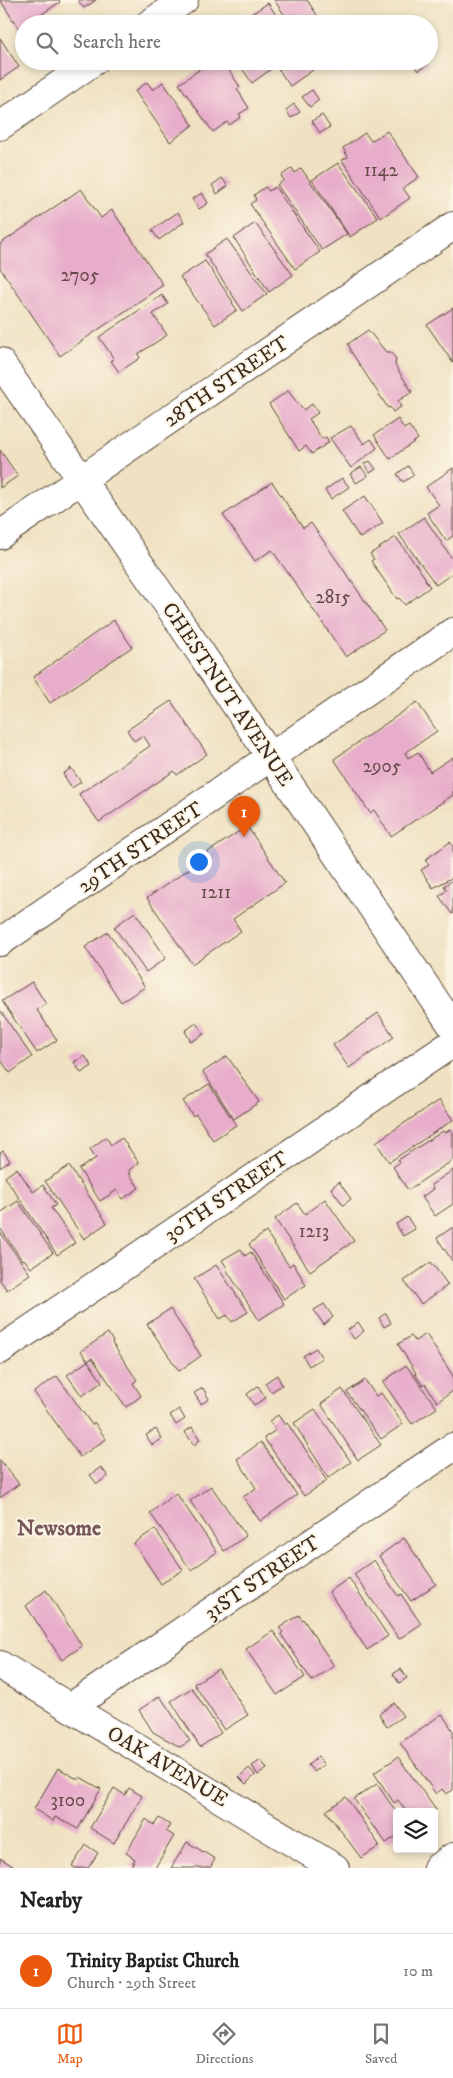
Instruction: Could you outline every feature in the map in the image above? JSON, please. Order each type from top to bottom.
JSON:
[{"type":"street","points":[[162,15],[184,0]]},
{"type":"street","points":[[0,126],[81,70]]},
{"type":"street","name":"28TH STREET","points":[[0,535],[453,226]]},
{"type":"street","name":"CHESTNUT AVENUE","points":[[0,362],[175,615],[453,1027]]},
{"type":"street","name":"29TH STREET","points":[[0,942],[453,632]]},
{"type":"street","name":"30TH STREET","points":[[0,1350],[453,1043]]},
{"type":"street","name":"31ST STREET","points":[[71,1707],[453,1447]]},
{"type":"street","name":"OAK AVENUE","points":[[0,1665],[335,1868]]},
{"type":"street","points":[[437,1868],[453,1857]]},
{"type":"building","points":[[0,0],[59,0],[60,2],[40,15],[15,15],[15,23]]},
{"type":"building","points":[[78,0],[96,0],[84,8]]},
{"type":"building","points":[[274,0],[307,0],[317,15],[285,15]]},
{"type":"building","points":[[268,3],[276,15],[250,15]]},
{"type":"building","points":[[0,38],[15,61],[15,70],[0,80]]},
{"type":"building","points":[[199,70],[229,70],[240,87],[237,89],[249,108],[239,114],[241,117],[229,125],[227,122],[213,132],[179,84]]},
{"type":"building","points":[[243,70],[270,70],[252,83]]},
{"type":"building","points":[[279,70],[313,70],[290,86]]},
{"type":"building","points":[[147,82],[153,90],[163,82],[193,125],[170,142],[135,91]]},
{"type":"building","points":[[312,90],[319,100],[310,107],[302,97]]},
{"type":"building","points":[[294,104],[300,112],[291,118],[286,110]]},
{"type":"building","points":[[322,115],[330,127],[320,133],[312,121]]},
{"type":"building","points":[[387,131],[419,177],[403,188],[410,198],[381,218],[342,160],[348,157],[343,148],[365,133],[371,141]]},
{"type":"building","points":[[338,163],[378,218],[350,237],[312,180]]},
{"type":"building","points":[[292,168],[295,173],[301,168],[347,234],[322,250],[277,185],[284,180],[281,176]]},
{"type":"building","points":[[222,178],[228,186],[217,194],[212,185]]},
{"type":"building","points":[[265,187],[269,191],[275,187],[320,252],[295,269],[250,204],[256,200],[254,195]]},
{"type":"building","points":[[81,189],[101,218],[112,210],[163,285],[60,356],[0,268],[0,244]]},
{"type":"building","points":[[202,193],[208,203],[199,209],[192,199]]},
{"type":"building","points":[[178,212],[184,222],[159,240],[152,230]]},
{"type":"building","points":[[255,223],[293,275],[269,292],[234,238]]},
{"type":"building","points":[[227,239],[267,294],[243,311],[205,254]]},
{"type":"building","points":[[205,261],[237,310],[215,325],[180,277]]},
{"type":"building","points":[[162,295],[168,304],[153,314],[167,335],[138,354],[140,358],[119,372],[111,361],[114,359],[99,337]]},
{"type":"building","points":[[453,308],[453,363],[427,325]]},
{"type":"building","points":[[368,330],[386,352],[391,352],[396,359],[395,365],[412,392],[398,401],[401,407],[393,412],[390,407],[388,408],[348,344]]},
{"type":"building","points":[[288,391],[303,410],[312,404],[318,413],[309,419],[322,439],[326,437],[329,442],[312,454],[306,446],[299,451],[269,404]]},
{"type":"building","points":[[398,419],[404,429],[409,426],[418,439],[390,459],[374,435]]},
{"type":"building","points":[[351,426],[364,444],[371,439],[377,448],[351,468],[330,438]]},
{"type":"building","points":[[0,450],[18,476],[0,488]]},
{"type":"building","points":[[370,461],[376,469],[370,473],[364,464]]},
{"type":"building","points":[[408,466],[414,475],[403,482],[397,474]]},
{"type":"building","points":[[361,467],[368,476],[356,483],[350,474]]},
{"type":"building","points":[[453,468],[453,536],[446,541],[427,513],[439,505],[426,487]]},
{"type":"building","points":[[342,478],[349,487],[331,499],[325,490]]},
{"type":"building","points":[[272,482],[303,528],[311,523],[385,630],[346,657],[272,550],[255,561],[223,515]]},
{"type":"building","points":[[365,496],[383,523],[360,538],[342,511]]},
{"type":"building","points":[[424,517],[453,560],[453,573],[436,585],[399,534]]},
{"type":"building","points":[[396,537],[430,587],[405,605],[399,598],[397,599],[371,561],[374,559],[370,554]]},
{"type":"building","points":[[114,620],[132,647],[50,703],[33,677]]},
{"type":"building","points":[[171,701],[207,754],[177,775],[174,771],[99,822],[79,794],[150,746],[143,735],[134,741],[127,730]]},
{"type":"building","points":[[417,702],[437,731],[405,753],[408,758],[418,752],[430,772],[453,757],[453,795],[391,836],[374,810],[370,813],[334,759]]},
{"type":"building","points":[[71,768],[81,782],[72,788],[63,774]]},
{"type":"building","points":[[247,826],[285,883],[233,919],[241,931],[192,964],[147,898],[192,867],[190,864]]},
{"type":"building","points":[[450,842],[453,846],[453,877],[433,888],[421,870],[429,865],[425,860]]},
{"type":"building","points":[[453,880],[452,914],[439,896],[447,890],[444,886]]},
{"type":"building","points":[[135,912],[166,958],[146,972],[114,927]]},
{"type":"building","points":[[108,932],[145,987],[121,1002],[85,947]]},
{"type":"building","points":[[32,982],[46,1004],[37,1010],[57,1040],[37,1053],[2,1001]]},
{"type":"building","points":[[0,1010],[32,1057],[10,1073],[0,1059]]},
{"type":"building","points":[[378,1013],[394,1037],[349,1068],[333,1045]]},
{"type":"building","points":[[196,1023],[204,1034],[191,1042],[185,1031]]},
{"type":"building","points":[[85,1056],[92,1066],[81,1073],[74,1062]]},
{"type":"building","points":[[227,1056],[259,1102],[234,1119],[203,1072]]},
{"type":"building","points":[[209,1084],[236,1125],[213,1140],[196,1114],[193,1116],[183,1101]]},
{"type":"building","points":[[439,1100],[453,1120],[389,1162],[376,1142]]},
{"type":"building","points":[[451,1129],[453,1133],[453,1160],[408,1190],[393,1167],[399,1163],[398,1160],[443,1131],[445,1133]]},
{"type":"building","points":[[106,1137],[111,1145],[122,1138],[139,1163],[129,1170],[131,1173],[129,1173],[139,1188],[123,1199],[117,1190],[100,1201],[79,1169],[96,1158],[90,1149]]},
{"type":"building","points":[[3,1151],[10,1161],[0,1168],[0,1153]]},
{"type":"building","points":[[69,1166],[107,1223],[84,1239],[45,1181]]},
{"type":"building","points":[[17,1168],[33,1192],[43,1185],[56,1205],[51,1208],[75,1243],[57,1255],[5,1177]]},
{"type":"building","points":[[453,1170],[453,1204],[435,1216],[422,1197],[433,1189],[431,1185]]},
{"type":"building","points":[[339,1182],[351,1199],[343,1205],[331,1188]]},
{"type":"building","points":[[325,1199],[354,1241],[310,1271],[275,1219],[297,1203],[305,1214]]},
{"type":"building","points":[[18,1201],[53,1253],[31,1268],[24,1259],[22,1260],[0,1228],[0,1213]]},
{"type":"building","points":[[407,1217],[415,1229],[403,1236],[396,1224]]},
{"type":"building","points":[[453,1227],[453,1262],[437,1238]]},
{"type":"building","points":[[0,1232],[30,1274],[7,1290],[0,1280]]},
{"type":"building","points":[[266,1232],[289,1266],[293,1263],[306,1285],[284,1299],[249,1244]]},
{"type":"building","points":[[241,1249],[245,1256],[251,1252],[284,1304],[259,1320],[222,1260]]},
{"type":"building","points":[[431,1262],[448,1285],[421,1304],[404,1281]]},
{"type":"building","points":[[216,1265],[248,1312],[232,1322],[227,1315],[220,1319],[194,1279]]},
{"type":"building","points":[[324,1304],[333,1317],[324,1325],[314,1310]]},
{"type":"building","points":[[170,1309],[201,1356],[179,1371],[147,1324]]},
{"type":"building","points":[[386,1313],[391,1323],[384,1327],[379,1318]]},
{"type":"building","points":[[358,1322],[364,1331],[354,1339],[348,1330]]},
{"type":"building","points":[[108,1333],[112,1343],[137,1380],[133,1383],[141,1396],[126,1407],[92,1358],[88,1361],[81,1351]]},
{"type":"building","points":[[426,1334],[453,1376],[453,1391],[437,1402],[425,1384],[423,1386],[398,1344],[411,1336],[415,1341]]},
{"type":"building","points":[[316,1348],[322,1358],[309,1366],[303,1356]]},
{"type":"building","points":[[88,1361],[102,1382],[82,1396],[67,1375]]},
{"type":"building","points":[[406,1365],[437,1408],[412,1424],[383,1382]]},
{"type":"building","points":[[277,1375],[282,1385],[271,1392],[265,1383]]},
{"type":"building","points":[[57,1376],[92,1425],[94,1422],[106,1439],[80,1457],[34,1392]]},
{"type":"building","points":[[365,1380],[376,1396],[381,1393],[403,1424],[381,1439],[347,1392]]},
{"type":"building","points":[[258,1386],[266,1398],[254,1405],[247,1394]]},
{"type":"building","points":[[203,1388],[209,1399],[201,1404],[194,1393]]},
{"type":"building","points":[[342,1389],[381,1445],[358,1460],[321,1404]]},
{"type":"building","points":[[179,1409],[185,1419],[176,1425],[170,1415]]},
{"type":"building","points":[[315,1409],[351,1462],[328,1478],[294,1423]]},
{"type":"building","points":[[278,1415],[285,1425],[287,1423],[327,1481],[304,1496],[264,1438],[276,1430],[269,1421]]},
{"type":"building","points":[[192,1427],[200,1440],[194,1445],[185,1432]]},
{"type":"building","points":[[156,1429],[162,1439],[152,1445],[146,1435]]},
{"type":"building","points":[[261,1442],[297,1495],[260,1521],[243,1497],[256,1488],[237,1459]]},
{"type":"building","points":[[0,1460],[19,1484],[0,1498]]},
{"type":"building","points":[[101,1467],[108,1476],[97,1484],[90,1475]]},
{"type":"building","points":[[211,1486],[246,1536],[224,1551],[190,1501]]},
{"type":"building","points":[[176,1493],[217,1552],[191,1570],[150,1513]]},
{"type":"building","points":[[155,1529],[183,1570],[161,1584],[134,1543]]},
{"type":"building","points":[[404,1538],[436,1584],[411,1601],[379,1556]]},
{"type":"building","points":[[374,1560],[398,1596],[401,1594],[421,1624],[399,1639],[354,1574]]},
{"type":"building","points":[[349,1578],[388,1636],[367,1650],[329,1592]]},
{"type":"building","points":[[46,1590],[82,1646],[62,1660],[26,1606]]},
{"type":"building","points":[[299,1615],[334,1666],[312,1681],[279,1628]]},
{"type":"building","points":[[273,1631],[305,1677],[277,1695],[246,1649]]},
{"type":"building","points":[[218,1669],[248,1715],[224,1730],[194,1684]]},
{"type":"building","points":[[401,1669],[407,1678],[399,1683],[393,1674]]},
{"type":"building","points":[[192,1688],[221,1733],[200,1747],[171,1701]]},
{"type":"building","points":[[160,1696],[190,1741],[180,1747],[153,1732],[139,1710]]},
{"type":"building","points":[[394,1703],[403,1716],[387,1727],[379,1714]]},
{"type":"building","points":[[442,1714],[453,1731],[453,1790],[446,1794],[442,1789],[436,1794],[400,1743]]},
{"type":"building","points":[[318,1757],[324,1765],[314,1772],[308,1765]]},
{"type":"building","points":[[398,1757],[435,1808],[404,1808],[398,1800],[394,1803],[374,1773]]},
{"type":"building","points":[[261,1760],[267,1769],[258,1775],[252,1766]]},
{"type":"building","points":[[58,1768],[79,1780],[80,1777],[101,1789],[78,1829],[55,1817],[53,1821],[34,1809]]},
{"type":"building","points":[[249,1768],[255,1775],[246,1784],[239,1777]]},
{"type":"building","points":[[377,1784],[394,1808],[393,1839],[386,1843],[354,1799]]},
{"type":"building","points":[[114,1788],[125,1795],[129,1788],[142,1796],[114,1843],[90,1828]]},
{"type":"building","points":[[346,1797],[380,1846],[361,1858],[326,1811]]},
{"type":"building","points":[[159,1818],[170,1825],[166,1831],[174,1836],[155,1868],[130,1868],[135,1859],[126,1853],[146,1819],[154,1825]]},
{"type":"building","points":[[187,1842],[215,1859],[210,1868],[171,1868]]},
{"type":"building","points":[[86,1845],[98,1853],[88,1868],[75,1868],[72,1866]]},
{"type":"building","points":[[0,1858],[16,1868],[0,1868]]},
{"type":"place","name":"Trinity Baptist Church","points":[[244,837]]},
{"type":"district","name":"Newsome","points":[[59,1527]]}]
